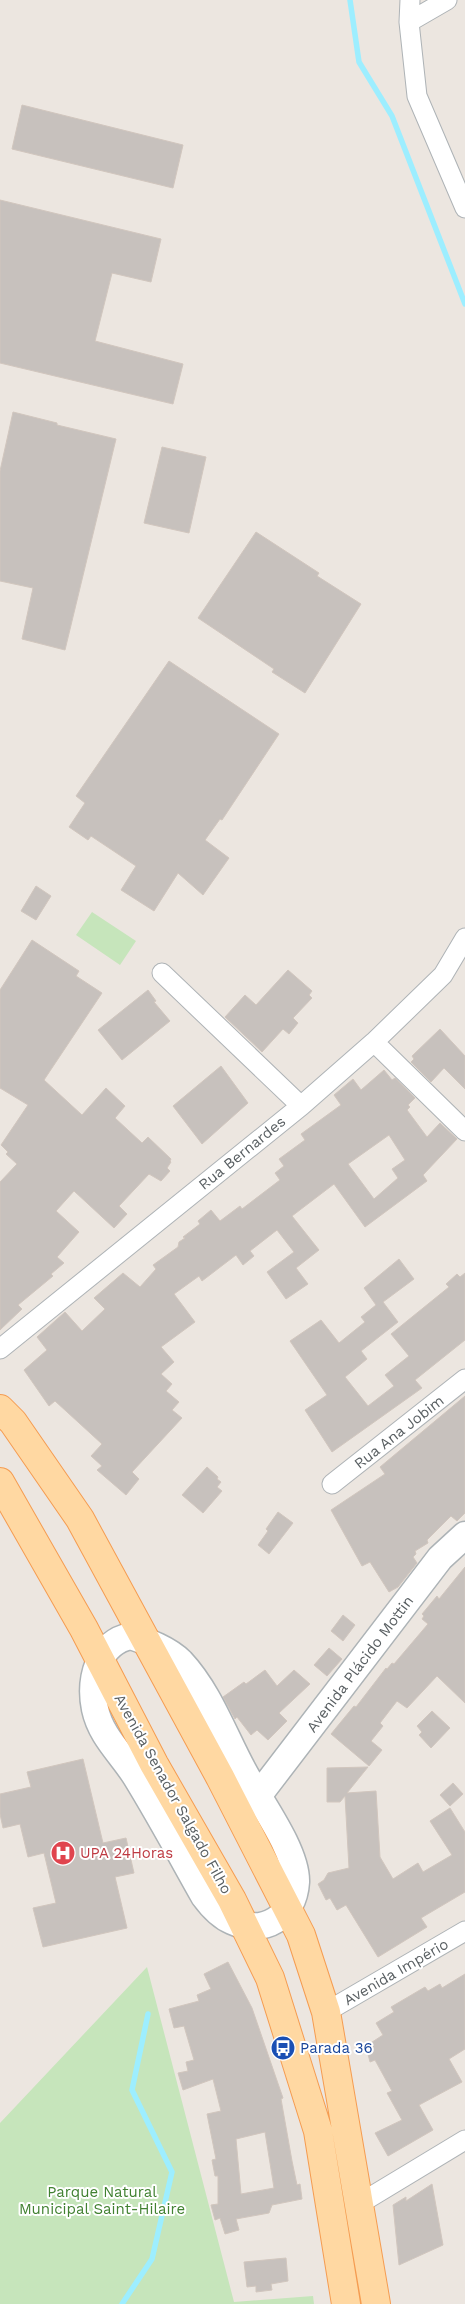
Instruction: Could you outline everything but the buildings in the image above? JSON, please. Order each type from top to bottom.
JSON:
[{"type":"main road","points":[[0,1409],[12,1422],[80,1519],[128,1605],[301,1935],[326,2012],[376,2304]]},
{"type":"main road","name":"Avenida Senador Salgado Filho","points":[[0,1482],[245,1927],[270,1978],[318,2131],[346,2304]]},
{"type":"main road","name":"Avenida Plácido Mottin","points":[[258,1796],[440,1558],[465,1535]]},
{"type":"main road","points":[[100,1661],[107,1648],[119,1638],[131,1636],[162,1649],[180,1661],[198,1684],[293,1863],[296,1883],[288,1907],[281,1917],[260,1927],[245,1927]]},
{"type":"street","points":[[410,0],[409,22],[417,96],[465,208]]},
{"type":"street","points":[[409,22],[448,0]]},
{"type":"street","name":"Rua Bernardes","points":[[0,1349],[301,1106],[374,1042],[444,975],[465,938]]},
{"type":"street","points":[[162,973],[301,1106]]},
{"type":"street","points":[[374,1042],[465,1131]]},
{"type":"street","name":"Rua Ana Jobim","points":[[332,1484],[465,1380]]},
{"type":"street","name":"Avenida Império","points":[[326,2012],[465,1931]]},
{"type":"street","points":[[358,2204],[465,2140]]},
{"type":"green space","points":[[92,912],[136,941],[120,965],[76,935]]},
{"type":"green space","name":"Parque Natural Municipal Saint-Hilaire","points":[[147,1967],[234,2302],[313,2296],[314,2304],[0,2304],[0,2123]]},
{"type":"waterway","points":[[350,0],[359,62],[392,116],[465,304]]},
{"type":"waterway","points":[[122,2304],[152,2259],[172,2172],[132,2090],[148,2014]]},
{"type":"place","name":"UPA 24Horas","points":[[63,1853]]},
{"type":"place","name":"Parada 36","points":[[283,2048]]}]
